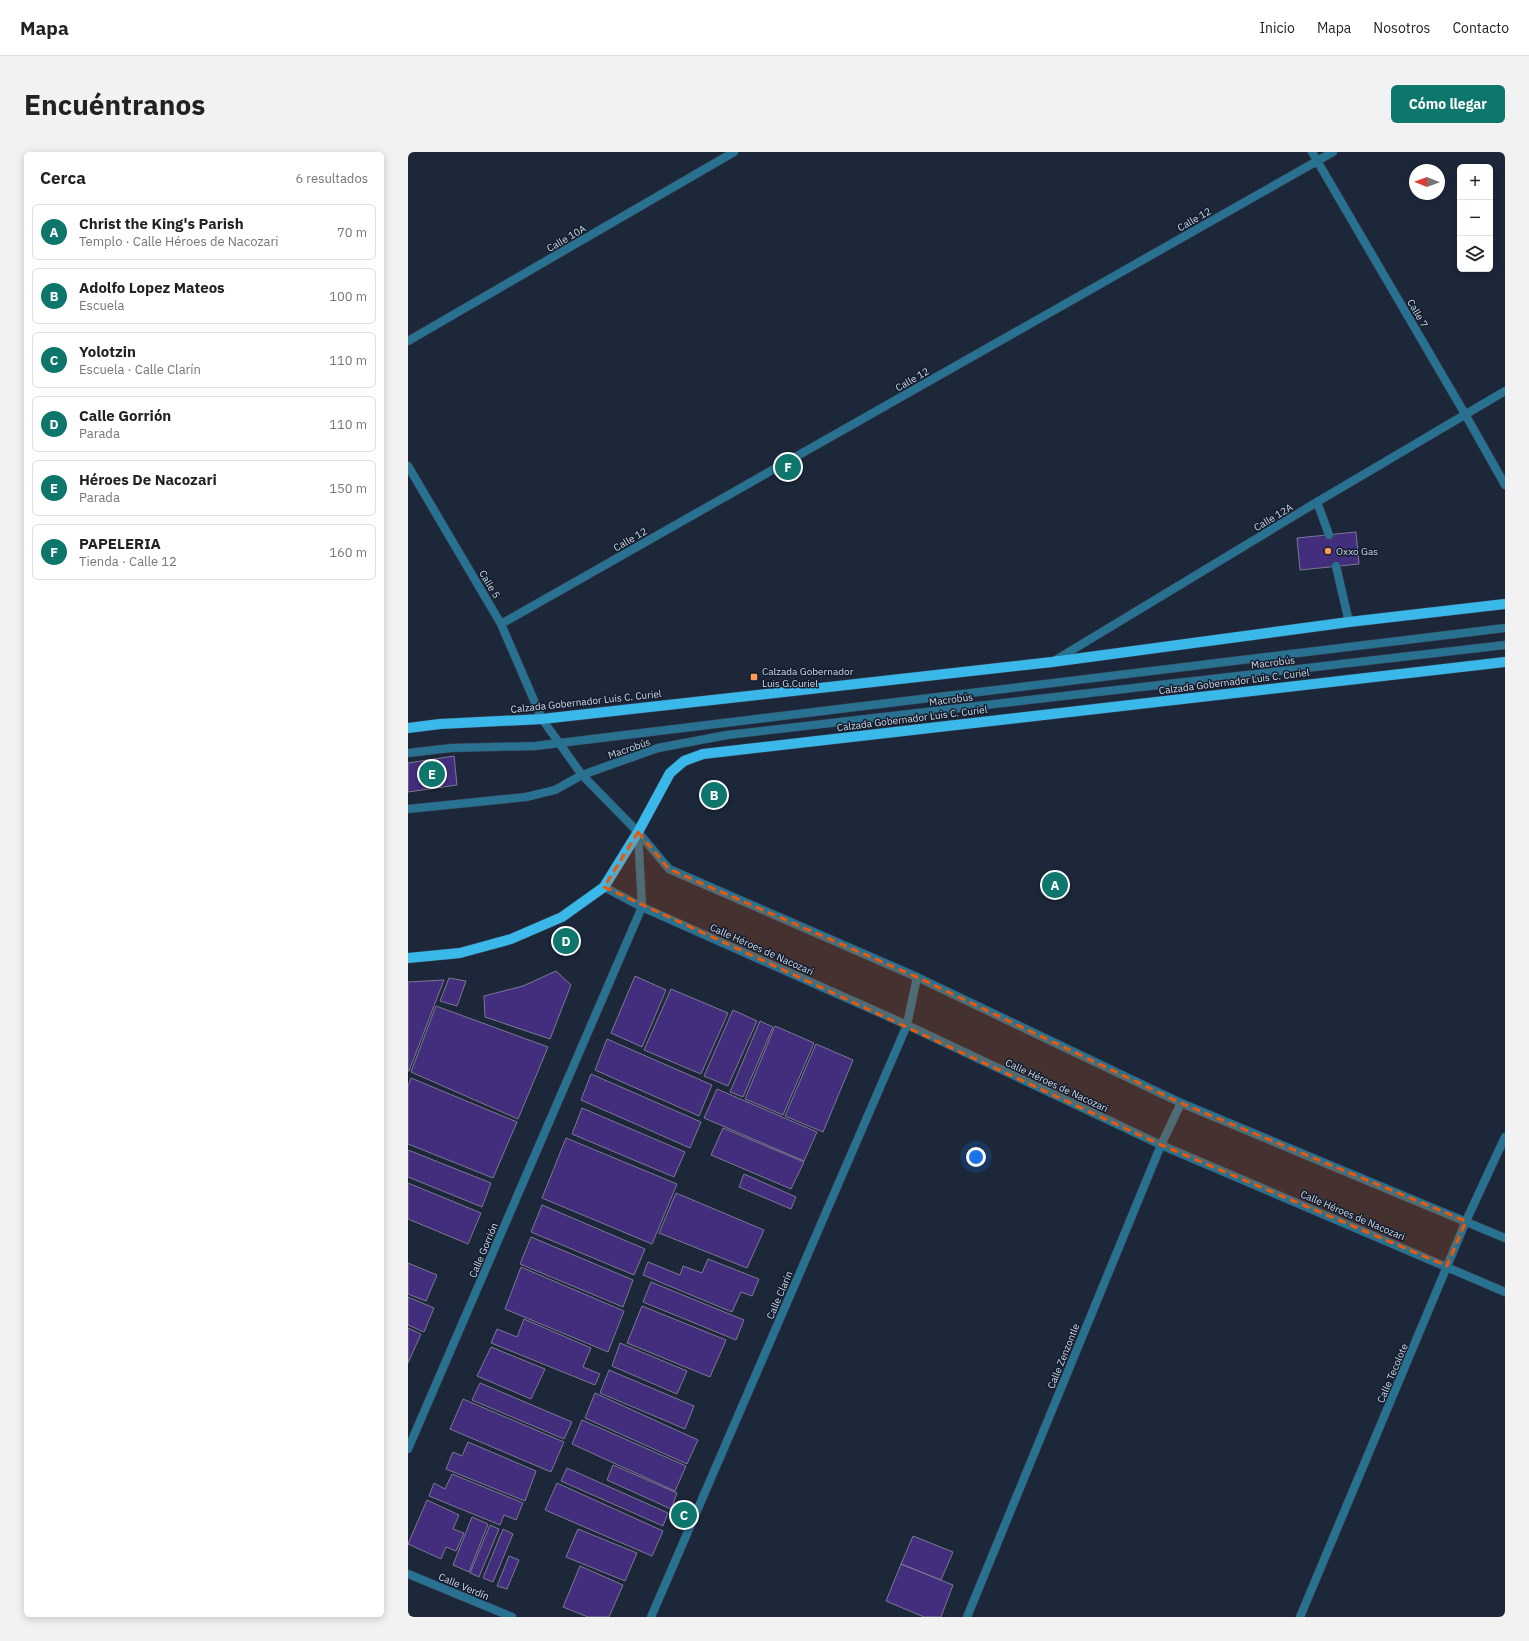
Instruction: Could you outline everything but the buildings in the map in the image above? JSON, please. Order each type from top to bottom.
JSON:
[{"type":"main road","name":"Calzada Gobernador Luis C. Curiel","points":[[408,728],[440,724],[542,719],[1052,662],[1350,622],[1505,604]]},
{"type":"main road","name":"Calzada Gobernador Luis C. Curiel","points":[[408,958],[460,952],[510,939],[562,917],[604,887],[638,832],[670,773],[684,761],[703,754],[1505,662]]},
{"type":"street","name":"Calle 10A","points":[[408,341],[734,152]]},
{"type":"street","name":"Calle 7","points":[[1312,152],[1466,414],[1505,485]]},
{"type":"street","name":"Calle 12","points":[[501,624],[1333,152]]},
{"type":"street","name":"Calle 12A","points":[[1052,662],[1317,502],[1505,391]]},
{"type":"street","name":"Calle 5","points":[[408,466],[501,624],[542,719],[582,775],[638,832]]},
{"type":"street","points":[[1317,502],[1329,535]]},
{"type":"street","points":[[1336,566],[1350,622]]},
{"type":"street","name":"Macrobús","points":[[408,753],[451,748],[535,746],[1505,628]]},
{"type":"street","name":"Macrobús","points":[[408,809],[526,797],[555,790],[582,775],[658,748],[727,735],[1505,645]]},
{"type":"street","points":[[638,832],[668,869],[917,977],[1181,1103],[1505,1238]]},
{"type":"street","name":"Calle Gorrión","points":[[408,1449],[642,907],[638,832]]},
{"type":"street","name":"Calle Héroes de Nacozari","points":[[604,887],[642,907],[907,1025],[1161,1145],[1505,1292]]},
{"type":"street","name":"Calle Clarín","points":[[651,1617],[907,1025],[917,977]]},
{"type":"street","name":"Calle Zenzontle","points":[[967,1617],[1161,1145],[1181,1103]]},
{"type":"street","name":"Calle Tecolote","points":[[1300,1617],[1466,1221],[1505,1137]]},
{"type":"street","name":"Calle Verdín","points":[[408,1574],[512,1617]]},
{"type":"highlighted area","points":[[638,832],[669,869],[917,977],[1181,1103],[1466,1221],[1447,1266],[1161,1145],[604,887]]},
{"type":"place","name":"PAPELERIA","points":[[788,467]]},
{"type":"place","name":"Oxxo Gas","points":[[1328,551]]},
{"type":"place","name":"Calzada Gobernador Luis G.Curiel","points":[[754,677]]},
{"type":"place","name":"Héroes De Nacozari","points":[[432,774]]},
{"type":"place","name":"Adolfo Lopez Mateos","points":[[714,795]]},
{"type":"place","name":"Christ the King's Parish","points":[[1055,885]]},
{"type":"place","name":"Calle Gorrión","points":[[566,941]]},
{"type":"place","name":"Yolotzin","points":[[684,1515]]}]
